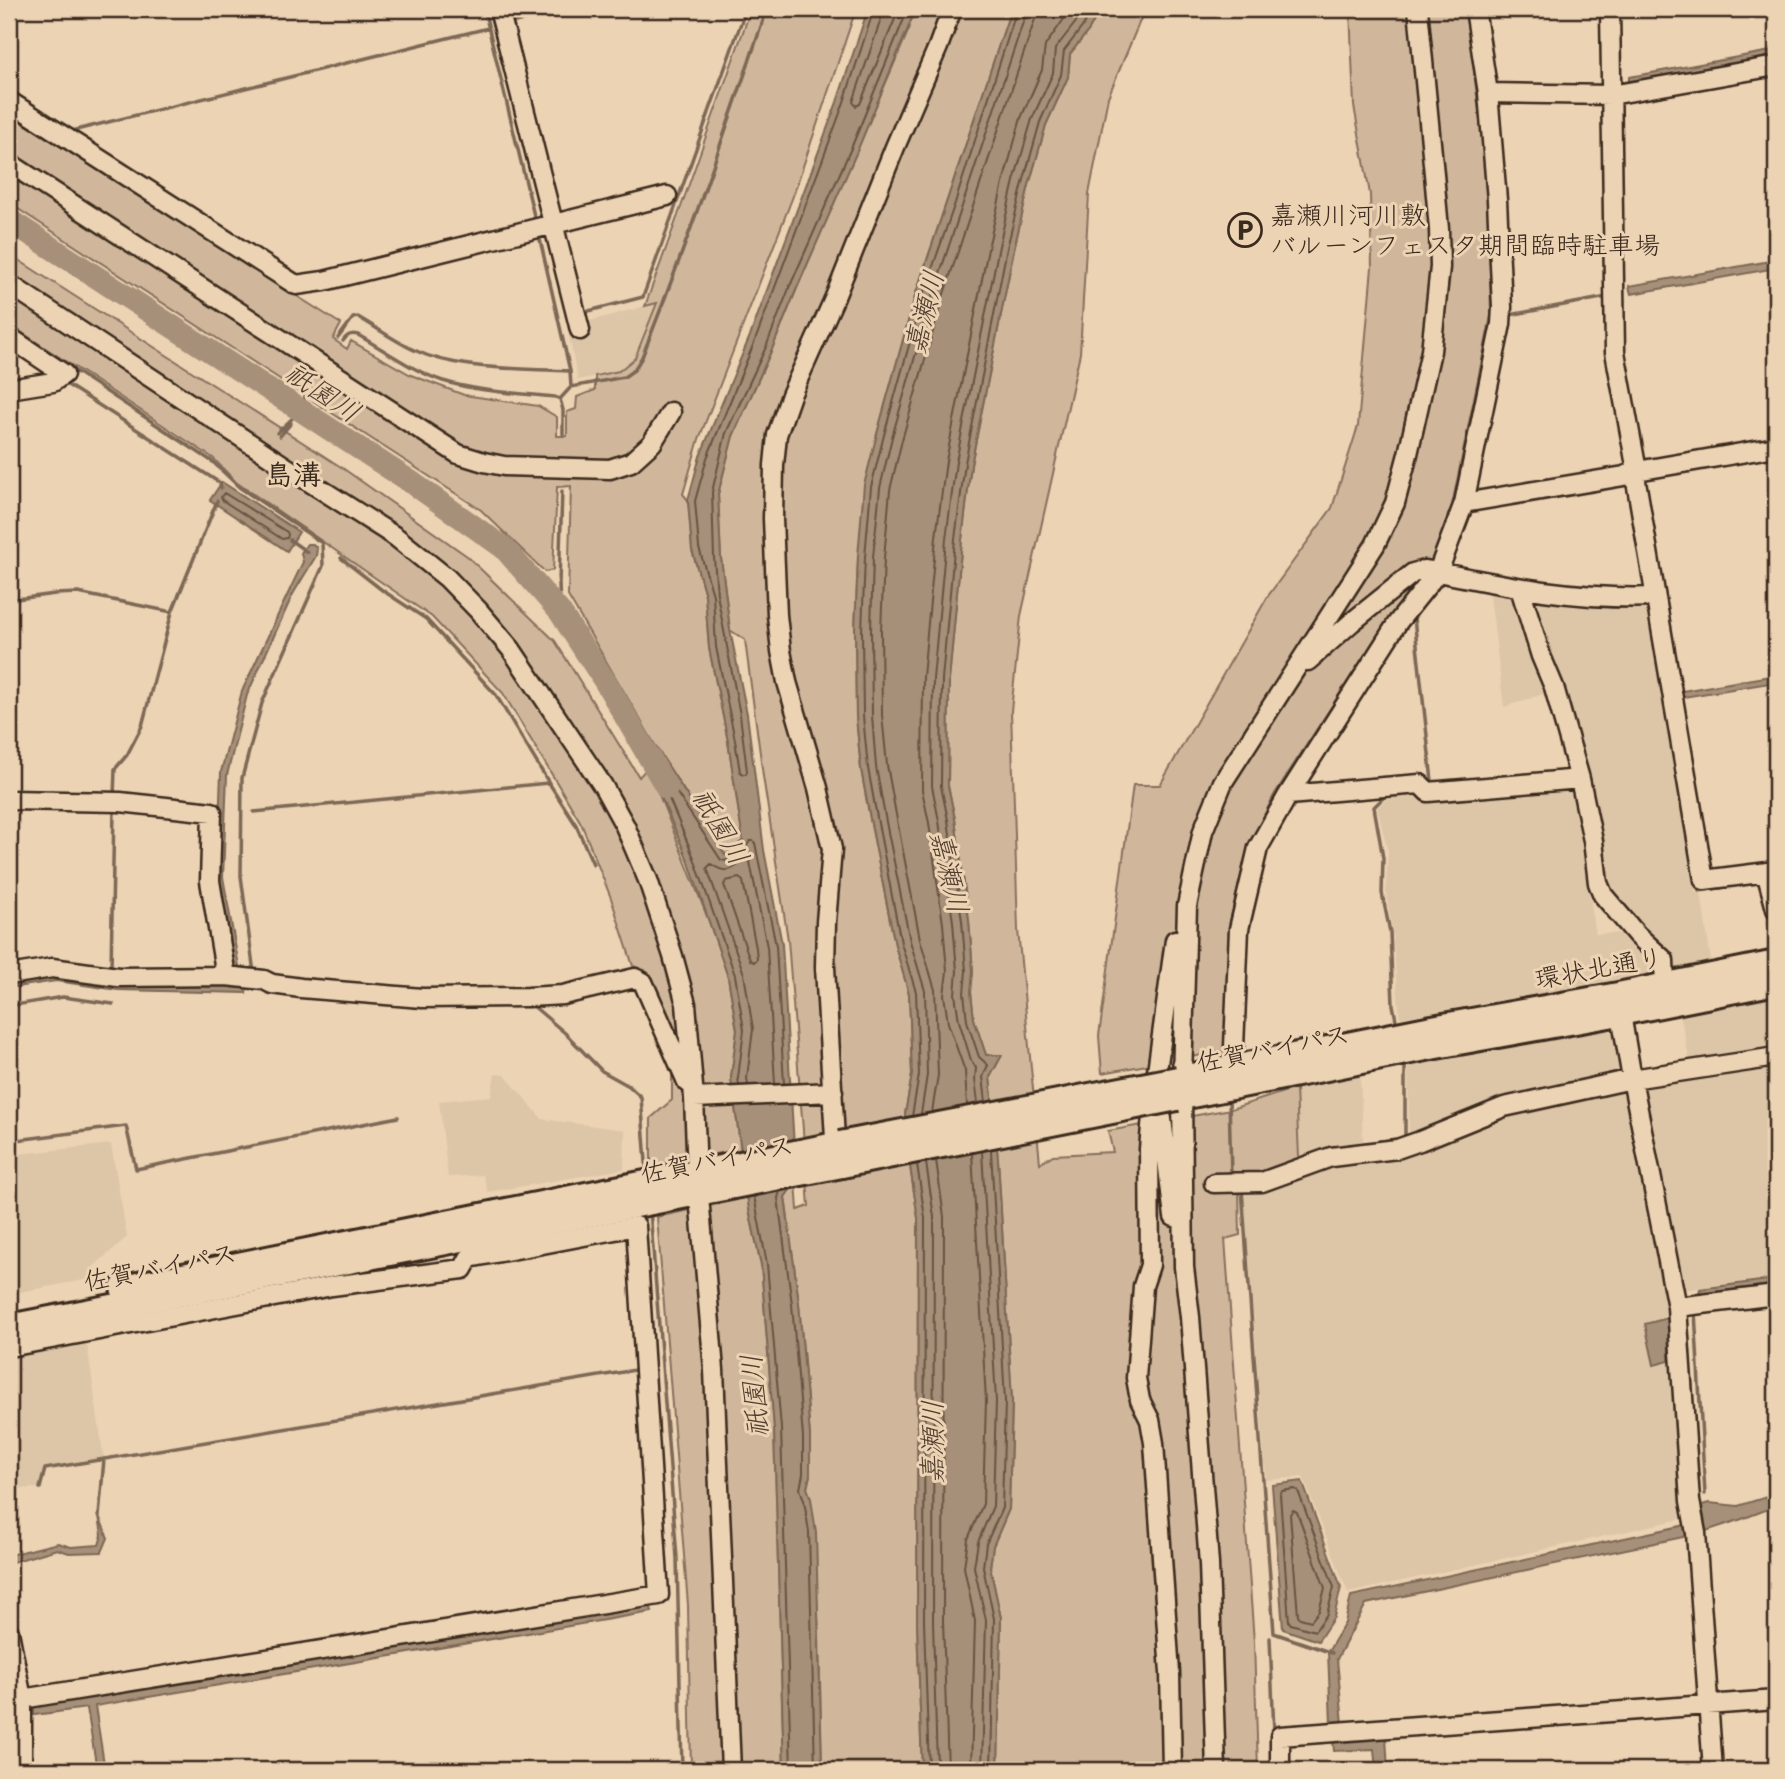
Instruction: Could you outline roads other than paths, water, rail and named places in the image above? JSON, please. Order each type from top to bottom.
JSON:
[{"type":"highway","name":"環状北通り","points":[[1619,1004],[1665,986],[1776,963]]},
{"type":"highway","name":"環状北通り","points":[[1434,1037],[1619,1004],[1776,982]]},
{"type":"highway","name":"佐賀バイパス","points":[[9,1310],[413,1239],[1434,1037]]},
{"type":"highway","name":"佐賀バイパス","points":[[9,1327],[413,1239]]},
{"type":"street","points":[[499,9],[580,330]]},
{"type":"street","points":[[836,1155],[825,967],[832,849],[781,651],[773,519],[776,445],[791,396],[835,297],[952,9]]},
{"type":"street","points":[[1172,1770],[1170,1672],[1154,1443],[1150,1420],[1140,1400],[1136,1378],[1143,1286],[1150,1265],[1149,1149],[1179,1088],[1187,906],[1203,831],[1223,782],[1375,545],[1395,503],[1408,454],[1431,351],[1440,267],[1439,229],[1418,9]]},
{"type":"street","points":[[1234,1047],[1239,929],[1258,848],[1288,795],[1431,571],[1464,503],[1501,324],[1502,307],[1488,93],[1475,9]]},
{"type":"street","points":[[1610,9],[1604,95],[1615,352],[1637,471],[1650,597],[1704,880],[1771,876],[1776,909]]},
{"type":"street","points":[[1488,93],[1604,95],[1776,66]]},
{"type":"street","points":[[9,101],[296,285],[324,281],[667,196]]},
{"type":"street","points":[[9,163],[458,454],[505,466],[610,469],[631,462],[652,443],[671,412]]},
{"type":"street","points":[[9,284],[396,537],[447,578],[511,649],[603,786],[625,826],[652,893],[686,1004],[714,1370],[731,1770]]},
{"type":"street","points":[[9,337],[58,378],[9,389]]},
{"type":"street","points":[[1464,503],[1776,447]]},
{"type":"street","points":[[1298,664],[1307,662],[1413,573],[1431,571],[1520,589],[1605,598],[1650,597]]},
{"type":"street","points":[[1520,589],[1541,656],[1554,687],[1580,779],[1593,841],[1598,883],[1603,895],[1637,935],[1664,960],[1665,986]]},
{"type":"street","points":[[1288,795],[1420,784],[1428,792],[1580,779]]},
{"type":"street","points":[[9,800],[112,802],[212,812],[210,881],[226,976]]},
{"type":"street","points":[[1187,906],[1178,924],[1184,1267],[1209,1563],[1216,1770]]},
{"type":"street","points":[[9,975],[52,968],[112,976],[226,976],[301,988],[422,998],[528,998],[563,995],[635,978],[643,982],[694,1098]]},
{"type":"street","points":[[1619,1004],[1677,1307],[1713,1770]]},
{"type":"street","points":[[1214,1183],[1262,1182],[1331,1157],[1397,1149],[1504,1107],[1632,1079],[1776,1057]]},
{"type":"street","points":[[1179,1088],[1163,1119],[1177,1246],[1184,1267]]},
{"type":"street","points":[[694,1098],[833,1092]]},
{"type":"street","points":[[9,1346],[332,1286],[463,1269],[469,1258],[636,1226],[659,1595],[22,1699]]},
{"type":"street","points":[[1677,1307],[1776,1295]]},
{"type":"street","points":[[9,1632],[22,1699],[15,1721],[22,1770]]},
{"type":"street","points":[[1280,1770],[1280,1736],[1776,1700]]},
{"type":"water","points":[[868,9],[916,9],[733,436],[718,494],[721,558],[730,630],[747,714],[764,850],[782,944],[796,1181],[785,1197],[799,1303],[810,1436],[810,1475],[807,1488],[816,1532],[822,1770],[784,1770],[774,1429],[761,1265],[749,1209],[731,1078],[737,1030],[728,977],[688,860],[648,767],[661,755],[725,855],[743,841],[728,741],[709,648],[705,595],[692,550],[688,500],[700,456],[750,336],[837,102]]},
{"type":"water","name":"嘉瀬川","points":[[1011,9],[1100,9],[1089,30],[1070,54],[1068,77],[1046,125],[1029,185],[971,465],[962,540],[949,680],[948,786],[969,920],[974,1019],[986,1055],[1002,1055],[990,1077],[998,1159],[1012,1401],[1009,1509],[993,1546],[990,1567],[1001,1618],[998,1770],[922,1770],[917,1622],[918,1218],[905,1114],[912,1075],[909,994],[895,945],[861,769],[856,717],[858,556],[864,485],[916,293]]},
{"type":"water","points":[[1776,50],[1776,60],[1629,86],[1629,77]]},
{"type":"water","points":[[1776,260],[1776,268],[1631,294],[1629,286]]},
{"type":"water","points":[[222,482],[299,532],[287,551],[210,500]]},
{"type":"water","points":[[307,544],[313,544],[317,548],[316,556],[293,594],[247,695],[227,775],[223,877],[242,983],[248,985],[246,993],[118,990],[56,981],[9,988],[9,982],[51,975],[118,985],[231,984],[217,880],[221,772],[242,691],[303,562],[301,553]]},
{"type":"water","points":[[1776,675],[1776,682],[1684,697],[1682,691]]},
{"type":"water","points":[[1776,1279],[1776,1286],[1698,1297],[1700,1289]]},
{"type":"water","points":[[1668,1318],[1669,1361],[1654,1365],[1645,1324]]},
{"type":"water","points":[[1302,1481],[1341,1587],[1334,1617],[1318,1641],[1283,1629],[1272,1485]]},
{"type":"water","points":[[1776,1494],[1776,1506],[1706,1531],[1702,1505],[1709,1503],[1738,1506]]},
{"type":"water","points":[[99,1516],[108,1538],[102,1552],[69,1553],[57,1549],[9,1563],[9,1555],[58,1543],[71,1547],[99,1545],[102,1535]]},
{"type":"water","points":[[1686,1525],[1688,1536],[1366,1604],[1337,1659],[1343,1724],[1331,1723],[1328,1652],[1345,1623],[1351,1596]]},
{"type":"water","points":[[650,1603],[652,1612],[95,1706],[105,1770],[97,1770],[87,1708],[34,1715],[34,1706]]},
{"type":"water","points":[[1386,1737],[1388,1770],[1376,1770],[1374,1749],[1334,1751],[1333,1740]]},
{"type":"waterway","points":[[484,9],[536,224]]},
{"type":"waterway","points":[[515,22],[569,9]]},
{"type":"waterway","points":[[581,313],[643,297],[746,9]]},
{"type":"waterway","points":[[560,399],[571,387],[624,377],[634,370],[642,357],[691,227],[767,9]]},
{"type":"waterway","points":[[72,131],[488,28]]},
{"type":"waterway","name":"祇園川","points":[[9,220],[414,484],[504,548],[560,612],[606,683],[667,788]]},
{"type":"waterway","points":[[338,338],[353,318],[358,317],[414,350],[450,362],[570,371],[539,235]]},
{"type":"waterway","points":[[1487,348],[1493,318],[1493,293]]},
{"type":"waterway","points":[[1510,315],[1607,297]]},
{"type":"waterway","points":[[343,341],[349,335],[358,335],[421,372],[457,385],[560,399]]},
{"type":"waterway","points":[[66,365],[213,462],[239,487],[322,543],[323,566],[262,703],[242,778],[241,876],[254,973]]},
{"type":"waterway","points":[[570,371],[571,387]]},
{"type":"waterway","points":[[63,382],[220,483],[221,488]]},
{"type":"waterway","name":"祇園川","points":[[277,433],[301,410],[309,383]]},
{"type":"waterway","points":[[307,395],[312,385]]},
{"type":"waterway","points":[[560,399],[563,434]]},
{"type":"waterway","points":[[280,436],[291,423]]},
{"type":"waterway","points":[[560,612],[562,491]]},
{"type":"waterway","points":[[114,797],[115,769],[127,755],[142,726],[172,612],[217,501]]},
{"type":"waterway","points":[[290,540],[307,552]]},
{"type":"waterway","points":[[341,558],[426,619],[496,695],[576,825],[593,864]]},
{"type":"waterway","points":[[9,600],[78,593],[172,612]]},
{"type":"waterway","points":[[1414,618],[1432,781]]},
{"type":"waterway","points":[[254,812],[548,783]]},
{"type":"waterway","points":[[1394,794],[1385,796],[1374,807],[1383,858],[1382,893],[1390,932],[1393,1005],[1397,1025]]},
{"type":"waterway","points":[[111,969],[114,809]]},
{"type":"waterway","points":[[1698,884],[1699,891],[1758,882]]},
{"type":"waterway","points":[[9,1006],[63,997],[113,1004]]},
{"type":"waterway","points":[[529,1005],[565,1033],[602,1071],[629,1086],[641,1097],[647,1175]]},
{"type":"waterway","points":[[1405,1063],[1405,1138]]},
{"type":"waterway","points":[[1588,1080],[1619,1073]]},
{"type":"waterway","points":[[1229,1097],[1231,1176]]},
{"type":"waterway","points":[[9,1141],[126,1126],[136,1169],[398,1117]]},
{"type":"waterway","points":[[1346,1146],[1404,1138]]},
{"type":"waterway","points":[[1242,1189],[1274,1633],[1332,1653]]},
{"type":"waterway","points":[[650,1210],[677,1558],[682,1770]]},
{"type":"waterway","points":[[1695,1311],[1705,1494]]},
{"type":"waterway","points":[[40,1488],[45,1469],[635,1370]]},
{"type":"waterway","points":[[99,1516],[104,1459]]},
{"type":"waterway","points":[[1270,1638],[1274,1733]]},
{"type":"place","name":"嘉瀬川河川敷 バルーンフェスタ期間臨時駐車場","points":[[1245,230]]},
{"type":"district","name":"島溝","points":[[293,474]]}]
